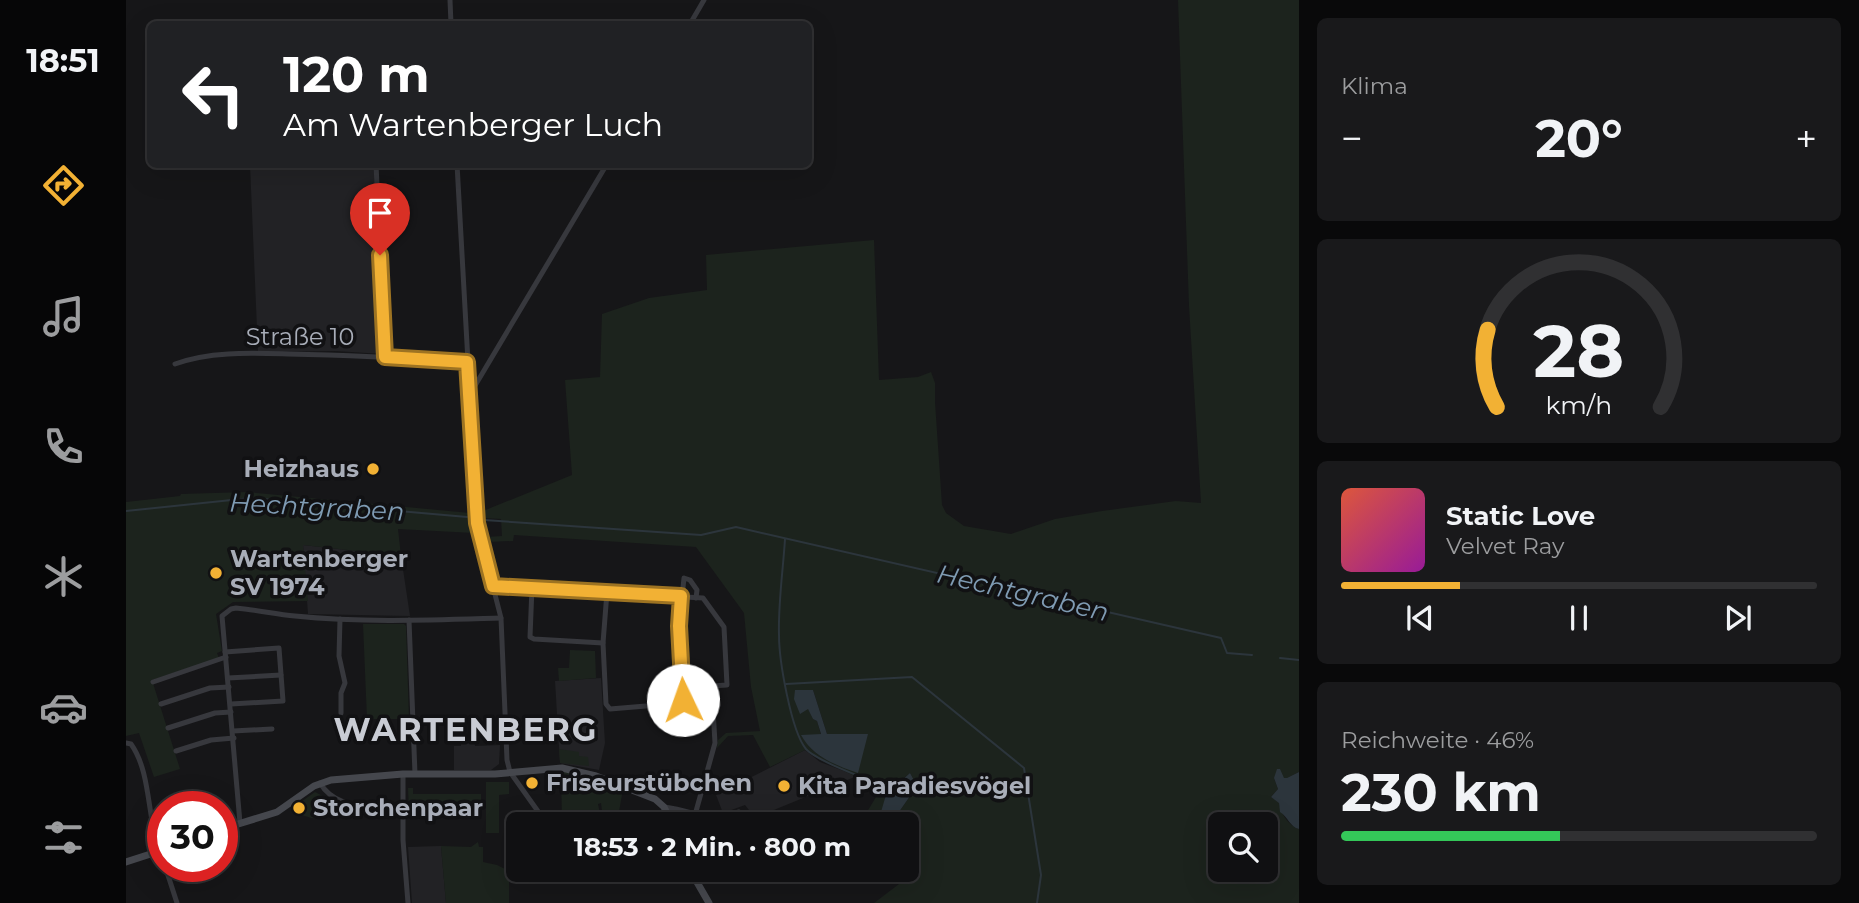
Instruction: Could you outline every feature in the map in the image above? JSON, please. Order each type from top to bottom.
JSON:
[{"type":"main road","points":[[240,823],[277,812],[320,783],[403,774],[562,768],[575,770],[655,799],[666,812]]},
{"type":"main road","points":[[126,862],[147,855]]},
{"type":"main road","points":[[697,882],[709,903]]},
{"type":"street","points":[[450,0],[451,21]]},
{"type":"street","points":[[692,21],[704,0]]},
{"type":"street","points":[[376,168],[385,357]]},
{"type":"street","points":[[457,168],[477,523],[501,618],[510,772],[538,812]]},
{"type":"street","points":[[469,390],[473,390],[605,168]]},
{"type":"street","name":"Straße 10","points":[[175,364],[200,358],[250,354],[369,355],[467,362]]},
{"type":"street","points":[[468,370],[483,372]]},
{"type":"street","points":[[607,592],[603,643],[607,707],[679,704],[683,700],[679,626],[682,581],[686,578],[697,590],[696,598]]},
{"type":"street","points":[[493,586],[703,598],[724,627],[727,682],[724,685],[682,688]]},
{"type":"street","points":[[532,587],[530,637],[603,643]]},
{"type":"street","points":[[240,823],[231,704],[220,618],[231,609],[340,619],[501,618]]},
{"type":"street","points":[[340,619],[339,656],[345,684],[341,693],[341,713]]},
{"type":"street","points":[[409,620],[415,774]]},
{"type":"street","points":[[153,681],[226,654],[279,648],[283,702],[231,704]]},
{"type":"street","points":[[228,678],[281,675]]},
{"type":"street","points":[[161,704],[210,688],[229,687]]},
{"type":"street","points":[[698,812],[715,743],[712,692]]},
{"type":"street","points":[[168,728],[215,713],[231,712]]},
{"type":"street","points":[[233,731],[272,729]]},
{"type":"street","points":[[176,751],[211,740],[234,738]]},
{"type":"street","points":[[126,743],[131,744],[136,754],[147,795]]},
{"type":"street","points":[[403,774],[408,903]]},
{"type":"street","points":[[320,783],[327,793],[354,806],[388,808],[403,814]]},
{"type":"street","points":[[388,808],[403,800]]},
{"type":"street","points":[[664,807],[682,812]]},
{"type":"street","points":[[170,882],[177,903]]},
{"type":"shaded area","points":[[1178,0],[1299,0],[1299,772],[1288,778],[1274,778],[1278,789],[1271,797],[1279,802],[1289,822],[1299,829],[1299,903],[874,903],[902,882],[919,882],[919,812],[899,812],[916,784],[910,773],[892,788],[894,812],[867,812],[882,787],[852,775],[805,750],[770,767],[753,735],[728,736],[717,748],[718,740],[726,733],[760,731],[751,687],[744,613],[696,547],[514,535],[513,541],[487,542],[486,537],[502,536],[501,519],[484,518],[483,511],[572,475],[565,380],[600,377],[602,314],[649,298],[707,290],[706,255],[874,240],[879,380],[918,377],[931,372],[935,383],[942,505],[946,513],[964,526],[1011,534],[1055,519],[1102,511],[1176,501],[1201,503],[1189,306]],"holes":[[[813,690],[827,734],[858,772],[818,755],[806,743],[802,735],[821,735],[817,721],[813,719],[808,708]]]},
{"type":"shaded area","points":[[250,168],[374,168],[382,354],[336,351],[258,352]]},
{"type":"shaded area","name":"Wartenberger SV 1974","points":[[247,492],[470,513],[474,533],[398,529],[401,556],[303,545],[308,601],[233,602],[216,614],[222,651],[217,653],[219,658],[152,680],[180,769],[154,777],[139,733],[126,736],[126,502],[181,494]]},
{"type":"shaded area","points":[[303,545],[401,556],[410,616],[308,614]]},
{"type":"shaded area","points":[[363,624],[406,626],[409,719],[367,719]]},
{"type":"shaded area","points":[[570,650],[595,651],[596,678],[559,681],[558,668],[569,668]]},
{"type":"shaded area","points":[[601,678],[605,743],[599,770],[560,763],[555,681]]},
{"type":"shaded area","points":[[795,690],[813,690],[827,734],[868,734],[858,773],[825,759],[806,743],[801,735],[821,734],[817,721],[808,709],[800,714],[794,699]]},
{"type":"shaded area","points":[[474,736],[475,746],[500,745],[499,764],[491,770],[454,770],[454,746],[461,746],[461,737]]},
{"type":"shaded area","points":[[559,749],[579,752],[579,756],[588,757],[589,766],[560,763]]},
{"type":"shaded area","name":"Kita Paradiesvögel","points":[[805,750],[820,762],[857,776],[769,812],[751,812],[745,805],[723,812],[716,795]]},
{"type":"shaded area","points":[[1277,769],[1280,769],[1284,778],[1299,772],[1299,829],[1280,812],[1279,803],[1271,797],[1278,789],[1274,778]]},
{"type":"shaded area","points":[[567,771],[623,789],[619,812],[602,811],[601,803],[598,804],[600,812],[562,812],[561,773]]},
{"type":"shaded area","points":[[910,773],[916,784],[915,789],[899,812],[881,812],[888,788]]},
{"type":"shaded area","points":[[486,782],[509,782],[509,794],[499,795],[499,833],[486,833]]},
{"type":"shaded area","points":[[408,788],[413,788],[413,794],[481,794],[481,811],[409,812]]},
{"type":"shaded area","points":[[315,792],[345,807],[344,813],[313,818],[291,809]]},
{"type":"shaded area","points":[[478,842],[479,847],[483,847],[483,862],[506,870],[509,903],[446,903],[441,846],[471,847]]},
{"type":"shaded area","points":[[441,846],[446,903],[412,903],[408,847]]},
{"type":"waterway","name":"Hechtgraben","points":[[126,511],[251,498],[467,517]]},
{"type":"waterway","name":"Hechtgraben","points":[[484,520],[701,535],[736,527],[1221,638],[1227,653],[1252,655]]},
{"type":"waterway","points":[[785,539],[779,611],[780,646],[787,695],[801,740],[806,749],[821,759],[887,787],[902,779]]},
{"type":"waterway","name":"Hechtgraben","points":[[1280,658],[1299,660]]},
{"type":"waterway","name":"Hechtgraben","points":[[786,684],[912,677],[1024,768],[1041,875],[1037,903]]},
{"type":"place","name":"Heizhaus","points":[[373,469]]},
{"type":"place","name":"Wartenberger SV 1974","points":[[216,573]]},
{"type":"place","name":"Friseurstübchen","points":[[532,783]]},
{"type":"place","name":"Kita Paradiesvögel","points":[[784,786]]},
{"type":"place","name":"Storchenpaar","points":[[299,808]]},
{"type":"district","name":"WARTENBERG","points":[[466,730]]},
{"type":"route","points":[[380,255],[385,357],[467,362],[477,523],[493,586],[498,584],[681,596],[679,626],[683,700]]}]
